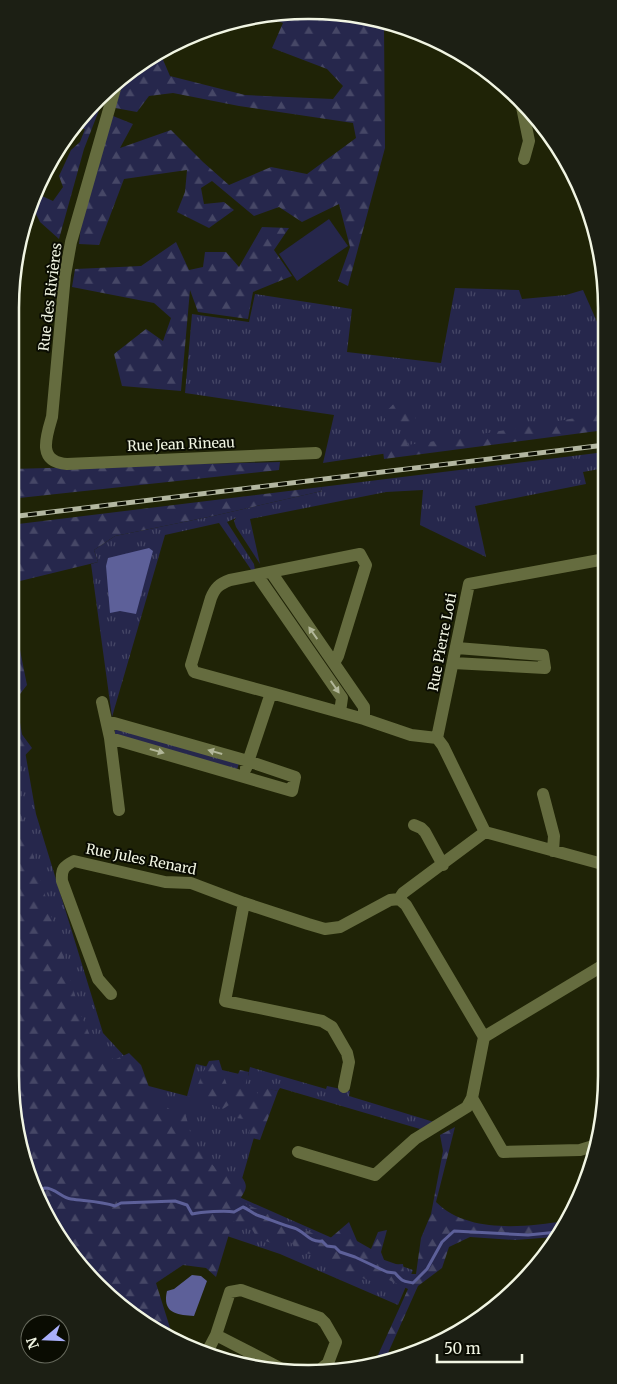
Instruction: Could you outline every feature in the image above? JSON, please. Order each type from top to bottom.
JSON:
[{"type":"street","name":"Rue des Rivières","points":[[50,456],[46,450],[45,438],[52,417],[65,275],[71,242],[113,95]]},
{"type":"street","points":[[524,114],[529,142],[524,159]]},
{"type":"street","name":"Rue Jean Rineau","points":[[50,456],[58,463],[67,464],[316,453]]},
{"type":"street","points":[[334,663],[338,656],[366,565],[360,554],[221,583],[214,589],[191,665],[194,672],[340,712],[411,735],[437,738],[443,746],[485,832],[598,863]]},
{"type":"street","name":"Rue Pierre Loti","points":[[437,738],[469,584],[598,561]]},
{"type":"street","points":[[264,574],[334,663],[364,707],[364,719]]},
{"type":"street","points":[[264,574],[342,698],[340,712]]},
{"type":"street","points":[[453,663],[545,668],[543,655],[457,648]]},
{"type":"street","points":[[244,776],[271,692]]},
{"type":"street","points":[[102,702],[110,738],[119,810]]},
{"type":"street","points":[[106,723],[114,723],[295,776],[292,791],[110,738]]},
{"type":"street","points":[[543,794],[554,836],[553,851]]},
{"type":"street","points":[[414,825],[425,832],[443,865]]},
{"type":"street","name":"Rue Jules Renard","points":[[111,994],[98,979],[62,881],[61,871],[65,865],[74,861],[165,882],[191,883],[244,903],[325,929],[340,927],[390,900],[399,899],[403,893],[485,832]]},
{"type":"street","points":[[298,1152],[375,1175],[415,1139],[467,1106],[472,1098],[484,1037],[406,905],[399,899]]},
{"type":"street","points":[[244,903],[225,1001],[322,1021],[332,1027],[347,1053],[349,1062],[344,1087]]},
{"type":"street","points":[[484,1037],[598,967]]},
{"type":"street","points":[[472,1098],[503,1152],[580,1150],[589,1147]]},
{"type":"street","points":[[209,1347],[216,1335],[230,1292],[241,1290],[320,1318],[336,1342],[325,1365]]},
{"type":"street","points":[[216,1335],[270,1363]]},
{"type":"green space","points":[[327,19],[365,24],[384,29],[385,148],[348,286],[338,281],[350,247],[339,204],[302,222],[279,207],[254,216],[212,181],[201,188],[204,204],[224,202],[234,210],[209,228],[177,212],[185,192],[187,170],[124,179],[99,245],[79,244],[82,215],[113,116],[133,124],[120,148],[171,130],[229,185],[271,167],[307,174],[356,138],[353,123],[239,106],[173,93],[149,96],[137,112],[115,108],[121,88],[163,59],[170,76],[245,95],[333,99],[343,86],[327,69],[272,48],[283,23],[276,20]]},
{"type":"green space","points":[[100,108],[84,149],[59,239],[40,222],[35,212],[42,196],[53,201],[63,187],[59,176],[71,150],[80,142],[85,129],[82,129]]},
{"type":"green space","points":[[329,219],[348,246],[297,281],[279,254]]},
{"type":"green space","points":[[262,227],[289,228],[274,250],[292,276],[253,292],[248,319],[198,312],[190,290],[181,391],[122,386],[114,354],[146,329],[163,341],[171,318],[154,303],[72,287],[75,269],[141,266],[176,242],[189,270],[203,267],[205,252],[226,252],[239,267]]},
{"type":"green space","points":[[455,288],[519,290],[522,299],[566,295],[583,290],[598,324],[598,421],[323,463],[334,415],[185,393],[192,314],[249,322],[255,294],[352,309],[347,352],[441,363]]},
{"type":"green space","points":[[396,402],[411,407],[418,425],[407,445],[598,414],[598,431],[384,459],[383,451],[400,446],[408,433],[390,425],[382,415]]},
{"type":"green space","points":[[598,453],[598,469],[583,472],[586,484],[475,506],[486,557],[420,525],[423,490],[386,492],[250,519],[260,564],[236,527],[234,521],[236,518],[227,522],[254,564],[255,570],[252,571],[219,523],[165,535],[112,717],[91,564],[98,562],[94,550],[115,536],[322,491],[321,487]]},
{"type":"green space","points":[[280,462],[279,470],[19,498],[19,469]]},
{"type":"green space","points":[[321,487],[322,491],[115,536],[94,550],[98,562],[19,581],[19,524]]},
{"type":"green space","points":[[19,645],[27,685],[19,695]]},
{"type":"green space","points":[[19,717],[36,814],[103,1033],[127,1059],[141,1084],[187,1096],[196,1064],[248,1076],[250,1067],[326,1089],[327,1086],[350,1091],[349,1096],[434,1122],[420,1129],[280,1088],[278,1091],[268,1089],[237,1196],[373,1256],[413,1270],[398,1305],[280,1254],[224,1235],[70,1217],[58,1219],[41,1186],[34,1169],[24,1132],[19,1094]]},
{"type":"green space","points":[[115,728],[239,763],[237,770],[115,735]]},
{"type":"green space","points":[[19,730],[32,748],[19,762]]},
{"type":"green space","points":[[19,808],[81,1015],[96,1049],[101,1047],[114,1060],[129,1053],[141,1065],[153,1098],[174,1112],[181,1100],[194,1094],[209,1061],[219,1060],[229,1092],[240,1070],[249,1072],[244,1089],[254,1098],[262,1087],[278,1091],[260,1140],[248,1137],[252,1120],[236,1118],[235,1101],[223,1109],[198,1099],[186,1116],[193,1143],[220,1173],[239,1174],[245,1182],[246,1188],[239,1201],[328,1240],[349,1222],[357,1241],[371,1249],[378,1232],[387,1230],[381,1252],[386,1265],[403,1264],[404,1274],[416,1274],[421,1238],[431,1214],[443,1151],[440,1135],[455,1127],[436,1202],[449,1212],[480,1224],[515,1226],[558,1222],[548,1238],[515,1240],[470,1237],[449,1247],[442,1268],[418,1286],[388,1354],[377,1357],[408,1289],[372,1272],[373,1282],[336,1268],[321,1255],[302,1253],[288,1240],[280,1246],[257,1238],[252,1229],[233,1221],[216,1277],[206,1268],[183,1265],[156,1283],[171,1330],[132,1305],[91,1267],[58,1220],[34,1169],[24,1132],[19,1094]]},
{"type":"water","points":[[149,548],[153,551],[136,614],[120,611],[110,613],[106,566],[108,558]]},
{"type":"water","points":[[192,1275],[201,1276],[207,1281],[194,1316],[181,1315],[169,1308],[166,1298],[167,1291],[174,1289]]},
{"type":"waterway","points":[[42,1189],[49,1188],[68,1198],[115,1206],[121,1203],[175,1201],[187,1205],[192,1214],[234,1212],[243,1207],[257,1215],[298,1230],[310,1239],[322,1241],[327,1246],[335,1247],[340,1252],[387,1272],[395,1273],[403,1281],[413,1283],[427,1269],[442,1242],[454,1231],[528,1235],[551,1233]]},
{"type":"railway","points":[[19,516],[598,446]]}]
